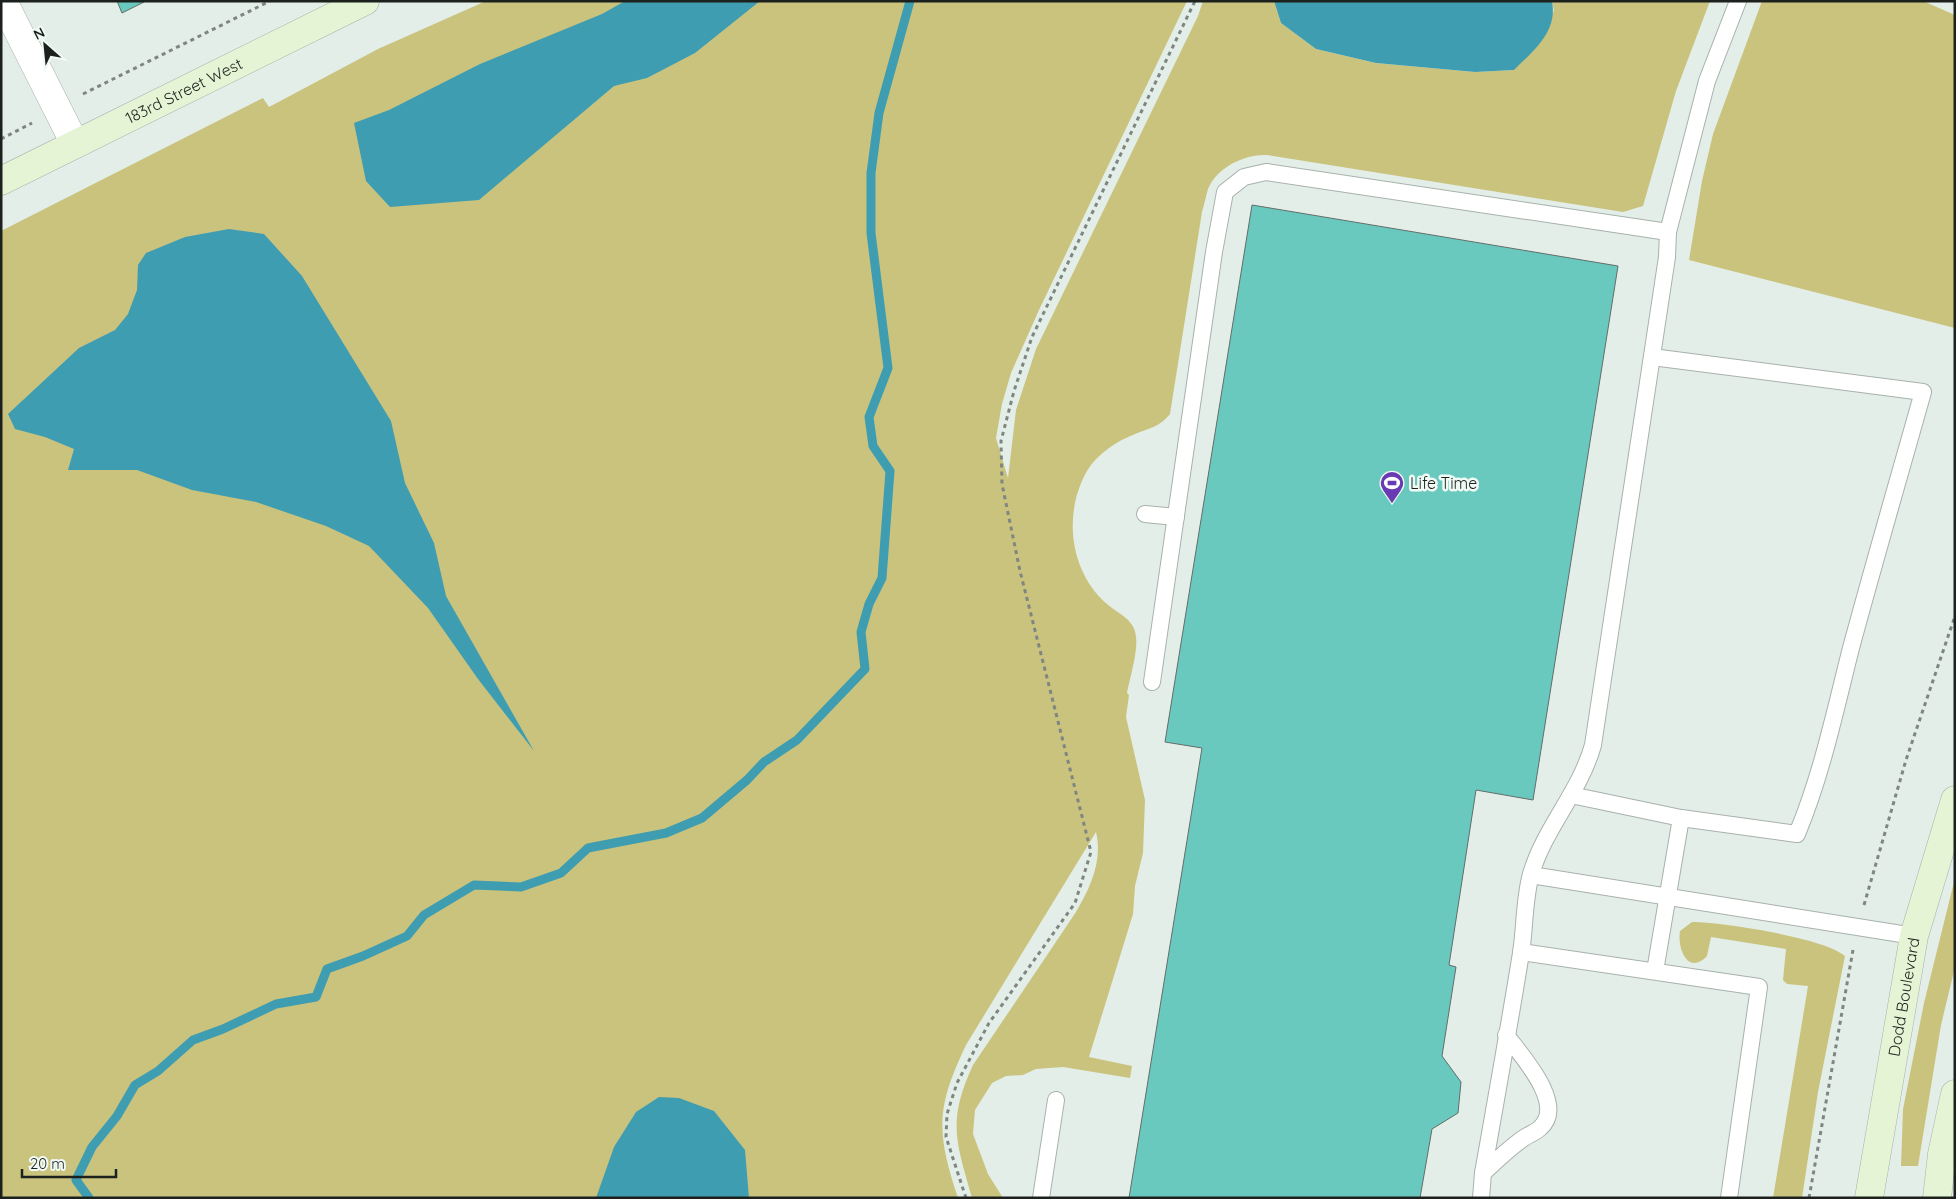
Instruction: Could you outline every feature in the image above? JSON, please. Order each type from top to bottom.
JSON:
[{"type":"main road","name":"183rd Street West","points":[[1,181],[365,1]]},
{"type":"main road","name":"Dodd Boulevard","points":[[1869,1198],[1914,936],[1955,800]]},
{"type":"main road","points":[[1937,1198],[1942,1154],[1955,1094]]},
{"type":"street","points":[[3,1],[75,144]]},
{"type":"lane","points":[[1481,1198],[1483,1173],[1521,952],[1531,875],[1551,826],[1587,768],[1593,745],[1667,257],[1668,232],[1707,80],[1738,1]]},
{"type":"lane","points":[[1152,682],[1214,252],[1225,192],[1244,177],[1266,172],[1668,232]]},
{"type":"lane","points":[[1571,795],[1681,818],[1798,834],[1810,804],[1873,567],[1923,392],[1652,357]]},
{"type":"lane","points":[[1145,514],[1176,517]]},
{"type":"lane","points":[[1655,971],[1681,818]]},
{"type":"lane","points":[[1531,875],[1914,936]]},
{"type":"lane","points":[[1521,952],[1759,987],[1729,1198]]},
{"type":"lane","points":[[1483,1173],[1514,1145],[1541,1128],[1550,1113],[1548,1097],[1527,1062],[1506,1036]]},
{"type":"lane","points":[[1041,1198],[1056,1100]]},
{"type":"path","points":[[1,139],[58,110],[84,94],[270,1]]},
{"type":"path","points":[[966,1198],[946,1138],[947,1114],[957,1083],[989,1023],[1075,903],[1091,852],[1020,571],[1002,484],[1001,441],[1014,391],[1032,337],[1196,1]]},
{"type":"shaded area","points":[[486,1],[1187,1],[1039,310],[1011,373],[1002,404],[996,438],[1008,478],[1016,410],[1036,349],[1198,16],[1203,1],[1274,1],[1281,23],[1316,49],[1376,63],[1475,72],[1514,70],[1554,11],[1552,1],[1710,1],[1676,91],[1643,206],[1623,212],[1267,155],[1250,157],[1233,163],[1212,181],[1202,212],[1170,414],[1158,424],[1115,444],[1096,459],[1079,487],[1073,523],[1074,541],[1084,575],[1094,591],[1129,621],[1133,626],[1136,637],[1135,657],[1127,693],[1129,695],[1126,717],[1145,800],[1143,853],[1135,886],[1133,914],[1089,1057],[1132,1066],[1130,1078],[1063,1067],[1036,1069],[1023,1075],[1006,1076],[992,1083],[975,1110],[973,1134],[988,1174],[1003,1198],[972,1198],[958,1146],[957,1117],[960,1101],[973,1065],[1076,912],[1086,893],[1094,874],[1098,853],[1096,832],[966,1045],[956,1067],[944,1104],[942,1120],[946,1155],[958,1198],[1,1198],[1,231],[263,98],[269,107],[378,49]]},
{"type":"shaded area","points":[[1762,1],[1923,1],[1955,15],[1955,328],[1689,260],[1702,181],[1713,134]]},
{"type":"shaded area","points":[[1955,878],[1955,967],[1941,1025],[1918,1166],[1901,1166],[1903,1109],[1924,1003]]},
{"type":"shaded area","points":[[1692,922],[1748,928],[1796,937],[1834,949],[1845,956],[1818,1092],[1802,1198],[1773,1198],[1808,986],[1787,984],[1783,980],[1786,949],[1711,937],[1707,956],[1694,963],[1689,961],[1682,952],[1680,931]]},
{"type":"water","points":[[625,1],[760,1],[695,53],[647,78],[614,86],[479,200],[390,207],[366,181],[354,123],[389,110],[480,64],[602,14]]},
{"type":"water","points":[[1274,1],[1552,1],[1553,12],[1548,31],[1542,40],[1514,70],[1475,72],[1376,63],[1316,49],[1281,23]]},
{"type":"water","points":[[229,229],[264,234],[302,276],[391,421],[405,483],[434,543],[446,596],[534,751],[478,679],[428,608],[369,546],[326,526],[256,502],[192,490],[137,470],[68,470],[74,449],[45,437],[15,429],[8,414],[79,348],[115,330],[128,314],[137,290],[138,265],[146,253],[185,237]]},
{"type":"water","points":[[659,1097],[679,1098],[714,1111],[745,1150],[749,1198],[596,1198],[614,1147],[636,1112]]},
{"type":"building","points":[[117,1],[144,1],[144,2],[122,13]]},
{"type":"building","name":"Life Time","points":[[1252,205],[1618,266],[1533,800],[1476,790],[1449,965],[1456,967],[1442,1056],[1461,1082],[1458,1113],[1432,1129],[1420,1198],[1129,1198],[1202,748],[1165,742]]},
{"type":"waterway","points":[[89,1198],[76,1180],[92,1147],[117,1116],[135,1085],[158,1071],[193,1040],[223,1029],[276,1004],[316,997],[327,969],[363,956],[407,936],[424,915],[474,885],[521,887],[561,873],[588,848],[666,833],[702,818],[747,780],[764,762],[797,740],[865,669],[861,632],[869,604],[882,578],[890,471],[873,446],[869,417],[888,368],[871,233],[871,173],[879,113],[910,1]]},
{"type":"place","name":"Life Time","points":[[1392,504]]}]
